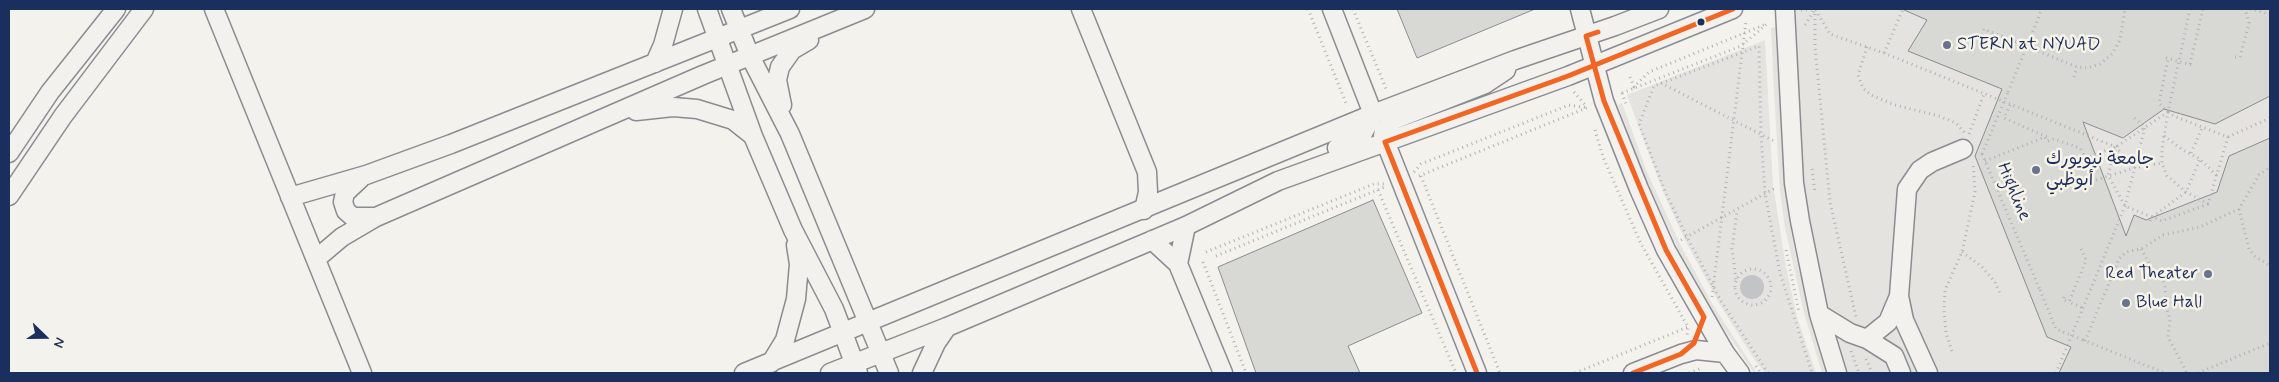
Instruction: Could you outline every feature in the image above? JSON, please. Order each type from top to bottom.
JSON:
[{"type":"street","points":[[9,152],[50,92],[116,9]]},
{"type":"street","points":[[9,196],[63,116],[144,9]]},
{"type":"street","points":[[214,9],[362,373]]},
{"type":"street","points":[[655,63],[663,45],[673,9]]},
{"type":"street","points":[[707,9],[753,136],[793,230],[834,309],[856,368]]},
{"type":"street","points":[[731,9],[750,56],[790,134],[870,323],[879,352],[889,373]]},
{"type":"street","points":[[290,197],[366,175],[451,144],[790,9]]},
{"type":"street","points":[[1081,9],[1147,172],[1148,192],[1144,210]]},
{"type":"street","points":[[1278,181],[1296,168],[1361,137],[1373,114],[1332,9]]},
{"type":"street","points":[[1580,9],[1604,101],[1639,190],[1666,250],[1725,354],[1740,373]]},
{"type":"street","points":[[744,373],[843,332],[870,323],[1373,114],[1515,60],[1659,9]]},
{"type":"street","points":[[1792,9],[1794,183],[1807,265],[1819,314],[1837,373]]},
{"type":"street","points":[[316,259],[342,237],[376,217],[858,11]]},
{"type":"street","points":[[790,134],[778,90],[777,80],[780,67],[792,50],[858,11]]},
{"type":"street","points":[[830,373],[856,368],[879,352],[947,327],[1186,226],[1278,181],[1594,64],[1740,14]]},
{"type":"street","points":[[1477,373],[1384,142],[1384,130],[1393,120],[1494,80],[1515,60]]},
{"type":"street","points":[[606,118],[647,109],[686,107],[733,120],[753,136]]},
{"type":"street","points":[[1928,373],[1904,320],[1899,296],[1907,189],[1920,170],[1932,162],[1968,152]]},
{"type":"street","points":[[1147,172],[1161,186],[1180,195]]},
{"type":"street","points":[[366,175],[350,186],[345,193],[343,202],[346,211],[353,217],[376,217]]},
{"type":"street","points":[[1178,264],[1186,226]]},
{"type":"street","points":[[771,362],[785,340],[796,299],[799,264],[793,230]]},
{"type":"street","points":[[1152,240],[1178,264],[1223,373]]},
{"type":"street","points":[[1867,338],[1888,322],[1899,296]]},
{"type":"street","points":[[1819,314],[1850,333],[1867,338],[1894,356],[1901,373]]},
{"type":"street","points":[[1681,354],[1694,343],[1704,317]]},
{"type":"street","points":[[922,373],[936,343],[947,327]]},
{"type":"street","points":[[1894,356],[1916,347]]},
{"type":"street","points":[[1633,373],[1681,354],[1709,350],[1725,354]]},
{"type":"path","points":[[1308,9],[1346,103]]},
{"type":"path","points":[[1353,9],[1390,98]]},
{"type":"path","points":[[1792,9],[1815,9]]},
{"type":"path","points":[[1805,32],[1805,23],[1815,9]]},
{"type":"path","points":[[1815,9],[1830,34],[1884,53],[2116,147],[2134,168]]},
{"type":"path","points":[[1815,9],[1815,47],[1828,184],[1856,316],[1853,324]]},
{"type":"path","points":[[1884,53],[1903,9]]},
{"type":"path","name":"Highline","points":[[2042,9],[1982,154],[2056,329],[2165,373]]},
{"type":"path","points":[[1982,35],[1984,29],[2077,67],[2087,68],[2100,64],[2112,54],[2120,40],[2125,9]]},
{"type":"path","points":[[2190,9],[2168,112],[2162,149],[2162,163],[2166,176],[2186,192],[2212,206]]},
{"type":"path","points":[[2204,9],[2191,63],[2167,60],[2158,103],[2176,117],[2228,137],[2270,118]]},
{"type":"path","points":[[2235,57],[2240,57],[2249,23],[2245,9]]},
{"type":"path","points":[[2250,9],[2270,14]]},
{"type":"path","points":[[1712,297],[1742,46],[1743,34],[1740,14]]},
{"type":"path","points":[[1615,96],[1742,46],[1769,22],[1649,72],[1634,87]]},
{"type":"path","points":[[1768,373],[1713,286],[1687,237],[1639,124],[1654,86],[1759,46],[1761,135],[1765,193],[1780,273],[1812,373]]},
{"type":"path","points":[[1867,47],[1858,75],[1863,88],[1871,95],[1895,105],[1939,116],[1956,123],[1968,137],[1973,129],[1984,94]]},
{"type":"path","points":[[2074,77],[2077,67]]},
{"type":"path","points":[[1630,77],[1634,87]]},
{"type":"path","points":[[1656,80],[1733,122],[1774,141]]},
{"type":"path","points":[[1622,93],[1627,108]]},
{"type":"path","points":[[1415,177],[1596,104]]},
{"type":"path","points":[[1409,178],[1421,164],[1569,105],[1588,108]]},
{"type":"path","points":[[2010,105],[2004,120],[2047,135],[2048,138]]},
{"type":"path","points":[[1985,161],[2045,137],[2048,141],[2054,139],[2080,148],[2085,159],[2116,147],[2168,112]]},
{"type":"path","points":[[2132,116],[2145,127]]},
{"type":"path","points":[[2191,153],[2203,126]]},
{"type":"path","points":[[2056,373],[2125,206],[2145,127]]},
{"type":"path","points":[[2164,136],[2183,150],[2200,159],[2218,176]]},
{"type":"path","points":[[2208,204],[2218,176],[2228,137]]},
{"type":"path","points":[[2116,147],[2108,175],[2125,206],[2162,221],[2208,204]]},
{"type":"path","points":[[1952,351],[1946,334],[1945,290],[1962,252],[1975,192],[1968,152]]},
{"type":"path","points":[[2150,221],[2152,217],[2186,192],[2200,159]]},
{"type":"path","points":[[2096,180],[2134,168],[2162,163]]},
{"type":"path","points":[[1812,165],[1816,201]]},
{"type":"path","points":[[2084,340],[2119,259],[2126,252],[2141,249],[2163,236],[2200,227],[2239,210],[2259,175],[2270,168]]},
{"type":"path","points":[[1421,176],[1500,373]]},
{"type":"path","points":[[1206,252],[1374,184],[1392,184],[1216,256]]},
{"type":"path","points":[[1681,240],[1777,187]]},
{"type":"path","points":[[1378,190],[1456,373]]},
{"type":"path","points":[[2212,192],[2217,193]]},
{"type":"path","points":[[1736,280],[1744,271],[1755,269],[1760,271],[1768,278],[1770,284],[1768,295],[1760,303],[1748,304],[1742,301],[1735,291],[1736,280],[1732,249],[1737,210]]},
{"type":"path","points":[[2239,210],[2249,249],[2254,256],[2270,266]]},
{"type":"path","points":[[2160,225],[2162,221]]},
{"type":"path","points":[[1677,231],[1686,248]]},
{"type":"path","points":[[2069,302],[2086,260],[2081,248]]},
{"type":"path","points":[[2141,249],[2163,281],[2166,307],[2170,318],[2168,337],[2187,373]]},
{"type":"path","points":[[1962,252],[1982,268],[1995,282],[2002,296]]},
{"type":"path","points":[[1202,262],[1246,373]]},
{"type":"path","points":[[1708,289],[1717,305]]},
{"type":"path","points":[[2064,297],[2063,300],[2083,308]]},
{"type":"path","points":[[1575,373],[1688,327]]},
{"type":"path","points":[[2198,373],[2270,343]]},
{"type":"path","points":[[1850,348],[1858,373]]},
{"type":"path","points":[[1750,358],[1761,373]]},
{"type":"shaded area","name":"جامعة نيويورك أبوظبي","points":[[1795,9],[2270,9],[2270,373],[1847,373],[1824,303],[1803,197]]},
{"type":"shaded area","points":[[1775,27],[1786,198],[1793,243],[1808,309],[1827,373],[1822,373],[1804,313],[1785,228],[1780,192],[1774,91],[1771,28]]},
{"type":"shaded area","points":[[1765,40],[1773,185],[1786,267],[1797,317],[1816,373],[1765,373],[1754,359],[1720,305],[1686,242],[1664,194],[1627,95]]},
{"type":"shaded area","points":[[1622,103],[1647,172],[1681,246],[1713,305],[1757,373],[1754,373],[1714,314],[1678,249],[1643,173],[1618,105]]},
{"type":"shaded area","points":[[1752,275],[1761,278],[1764,287],[1761,296],[1752,299],[1743,296],[1740,287],[1743,278]]},
{"type":"building","points":[[1397,9],[1535,9],[1417,58]]},
{"type":"building","points":[[1902,9],[2270,9],[2270,96],[2215,124],[2164,109],[2123,138],[2083,122],[2126,236],[2134,215],[2146,220],[2217,192],[2229,156],[2270,138],[2270,373],[2059,373],[2071,347],[2047,337],[1975,156],[2002,89],[1908,51],[1927,20]]},
{"type":"building","points":[[1373,200],[1422,313],[1348,346],[1360,373],[1256,373],[1218,267]]},
{"type":"transit line","points":[[1477,373],[1385,142],[1568,76],[1733,9]]},
{"type":"transit line","points":[[1598,32],[1586,36],[1604,101],[1666,250],[1704,317],[1694,343],[1681,354],[1633,373]]},
{"type":"place","name":"STERN at NYUAD","points":[[1947,45]]},
{"type":"place","name":"جامعة نيويورك أبوظبي","points":[[2036,170]]},
{"type":"place","name":"Red Theater","points":[[2208,274]]},
{"type":"place","name":"Blue Hall","points":[[2126,303]]}]
